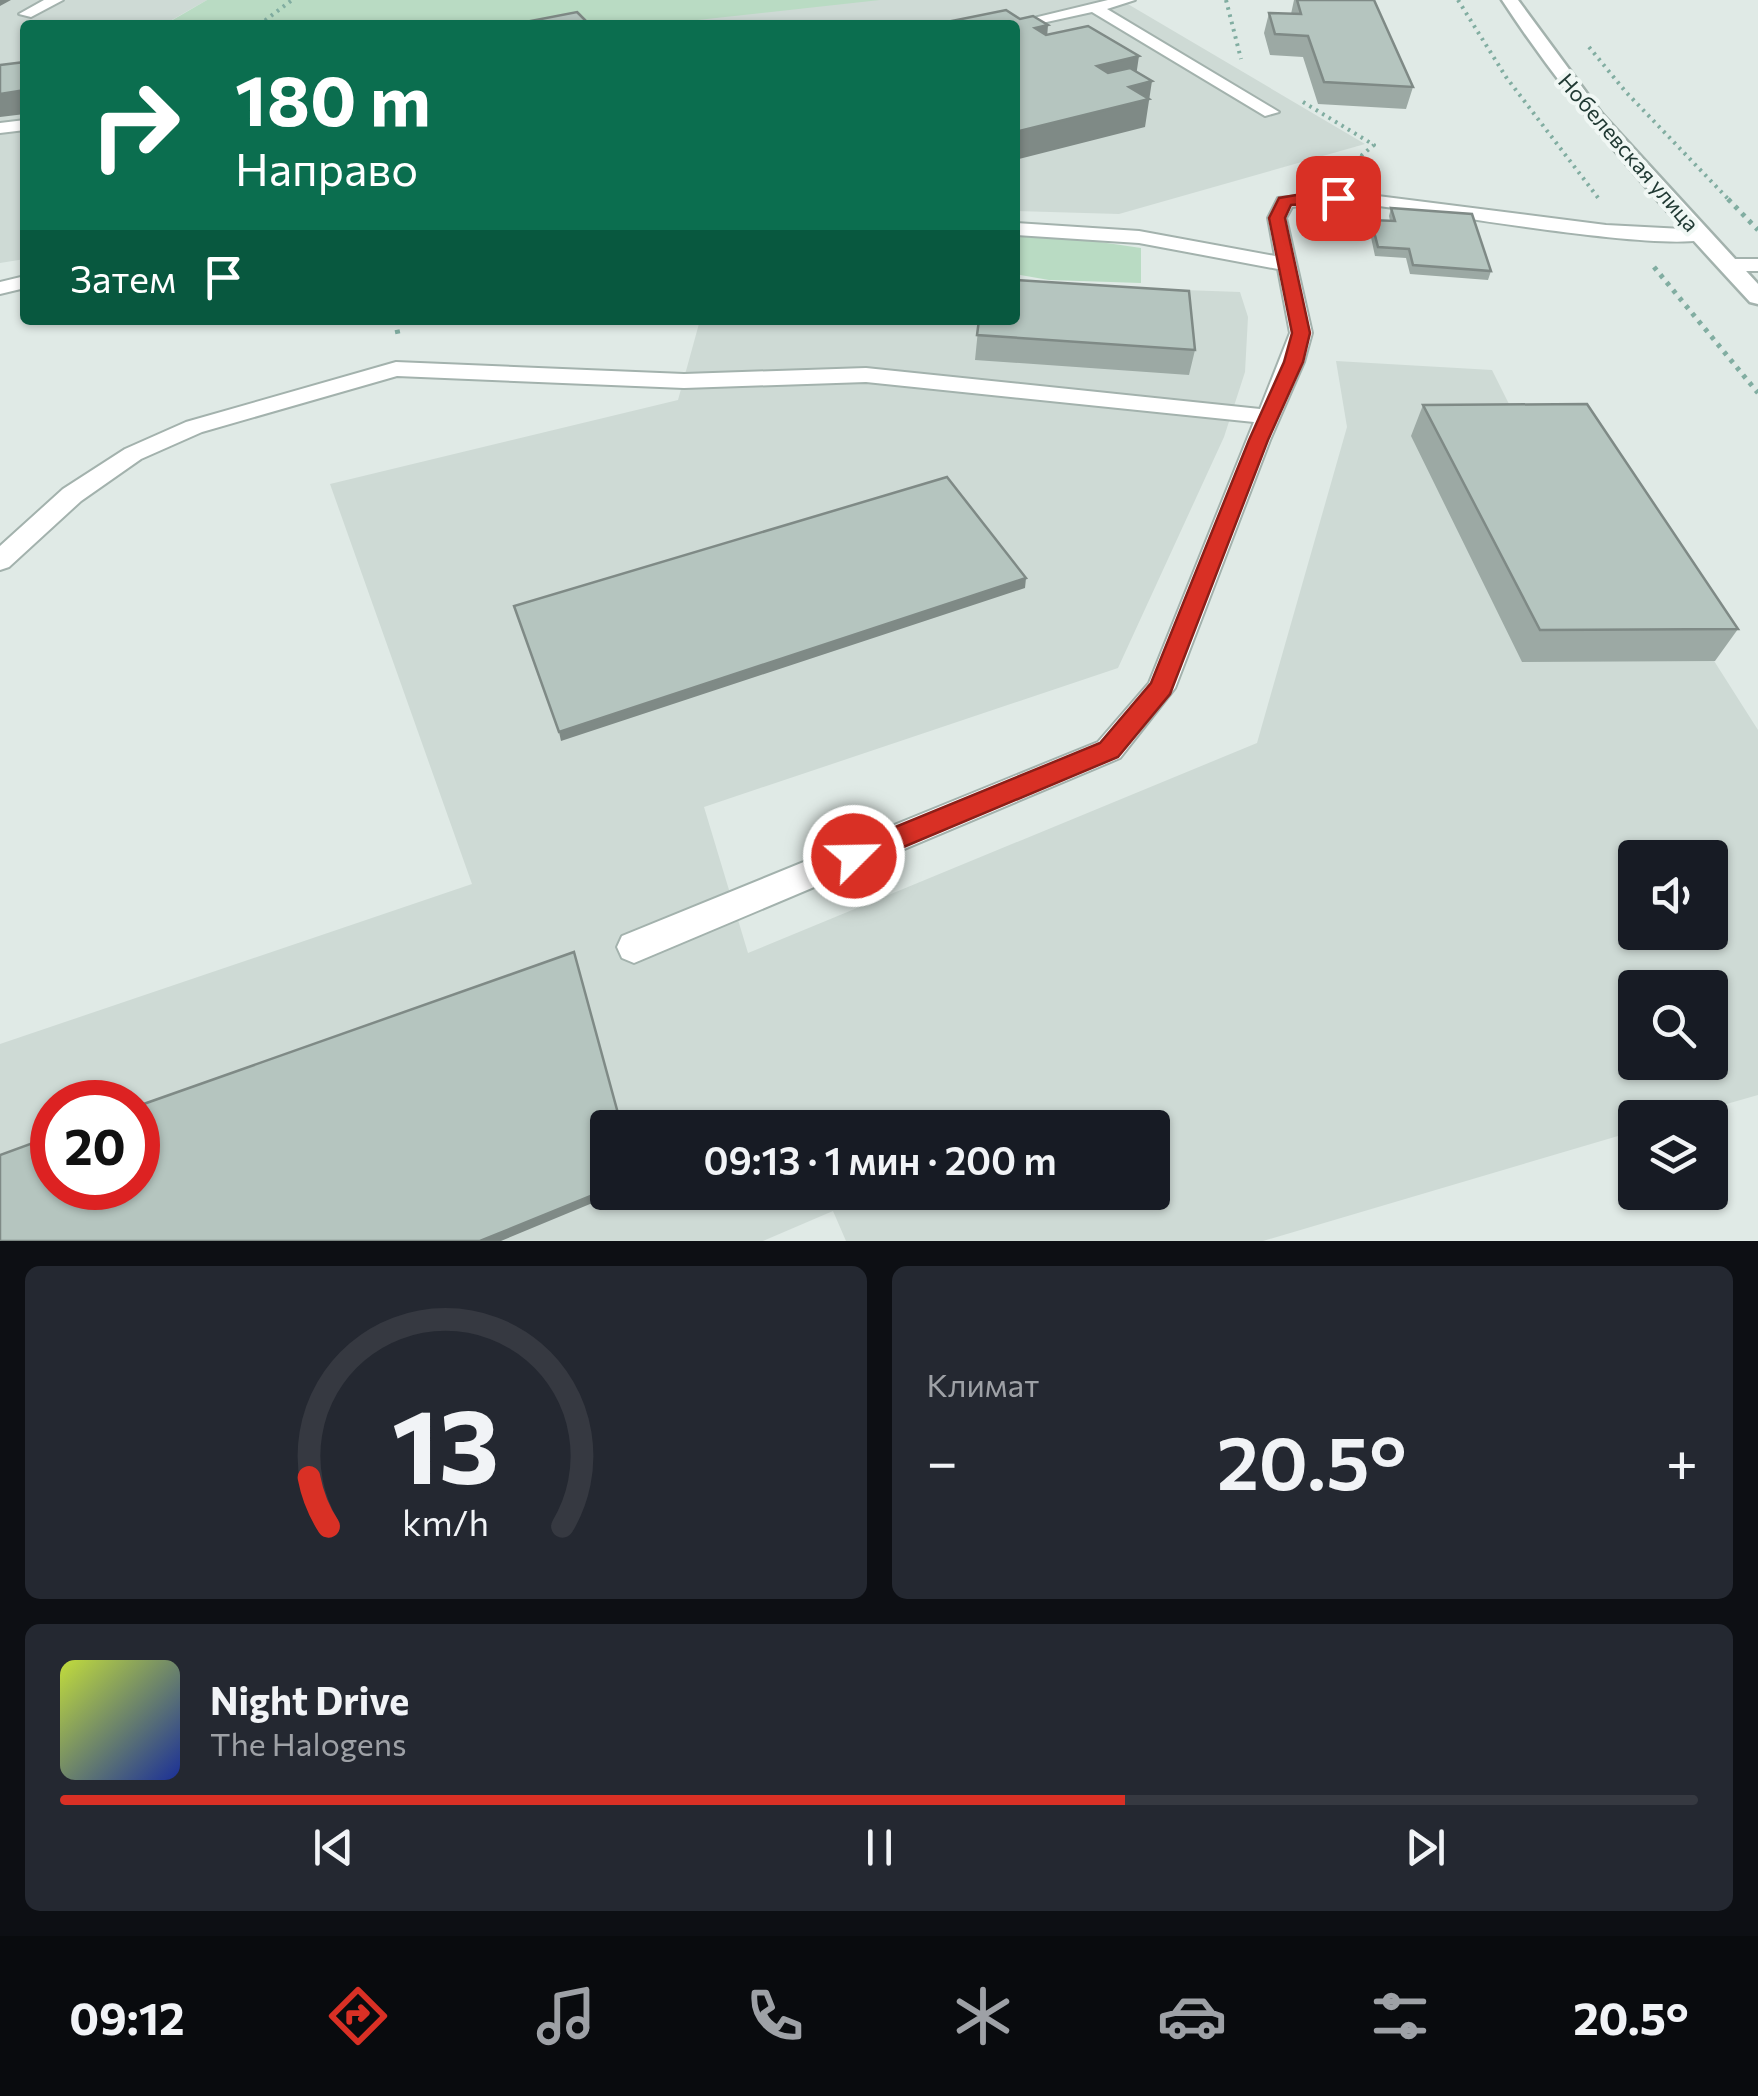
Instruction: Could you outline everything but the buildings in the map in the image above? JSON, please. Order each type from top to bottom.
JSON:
[{"type":"street","name":"Нобелевская улица","points":[[1510,0],[1557,70],[1598,121],[1758,297]]},
{"type":"lane","points":[[26,14],[56,0]]},
{"type":"lane","points":[[1020,23],[1128,0]]},
{"type":"lane","points":[[1094,7],[1272,112]]},
{"type":"lane","points":[[634,947],[1109,750],[1162,688],[1294,362],[1301,333],[1277,218],[1285,202],[1314,196],[1378,200],[1628,233],[1702,236]]},
{"type":"lane","points":[[1020,228],[1139,237],[1285,264]]},
{"type":"lane","points":[[1728,265],[1758,265]]},
{"type":"lane","points":[[0,562],[72,496],[133,454],[194,427],[396,369],[684,381],[866,375],[1269,417]]},
{"type":"path","points":[[266,20],[292,0]]},
{"type":"path","points":[[1458,0],[1506,78],[1758,393]]},
{"type":"path","points":[[1587,46],[1758,230]]},
{"type":"shaded area","points":[[0,0],[207,0],[172,20],[20,20],[20,260],[0,263]]},
{"type":"shaded area","points":[[559,0],[1121,0],[1365,144],[1119,214],[1020,211],[1020,20],[584,20]]},
{"type":"shaded area","points":[[1020,284],[1240,292],[1248,317],[1245,372],[1224,437],[1118,668],[704,807],[748,953],[1257,743],[1347,427],[1336,361],[1492,370],[1525,436],[1571,436],[1758,730],[1758,1095],[1728,1104],[1728,1100],[1618,1100],[1618,1136],[1263,1241],[846,1241],[833,1211],[763,1241],[0,1241],[0,1044],[472,884],[330,484],[678,400],[699,325],[1020,325]]},
{"type":"green space","points":[[207,0],[880,0],[698,20],[173,20]]},
{"type":"green space","points":[[1020,236],[1066,237],[1141,248],[1141,283],[1049,280],[1020,275]]},
{"type":"route","points":[[854,856],[1109,750],[1162,688],[1258,440],[1294,362],[1301,333],[1277,218],[1285,202],[1314,196],[1338,198]]}]
